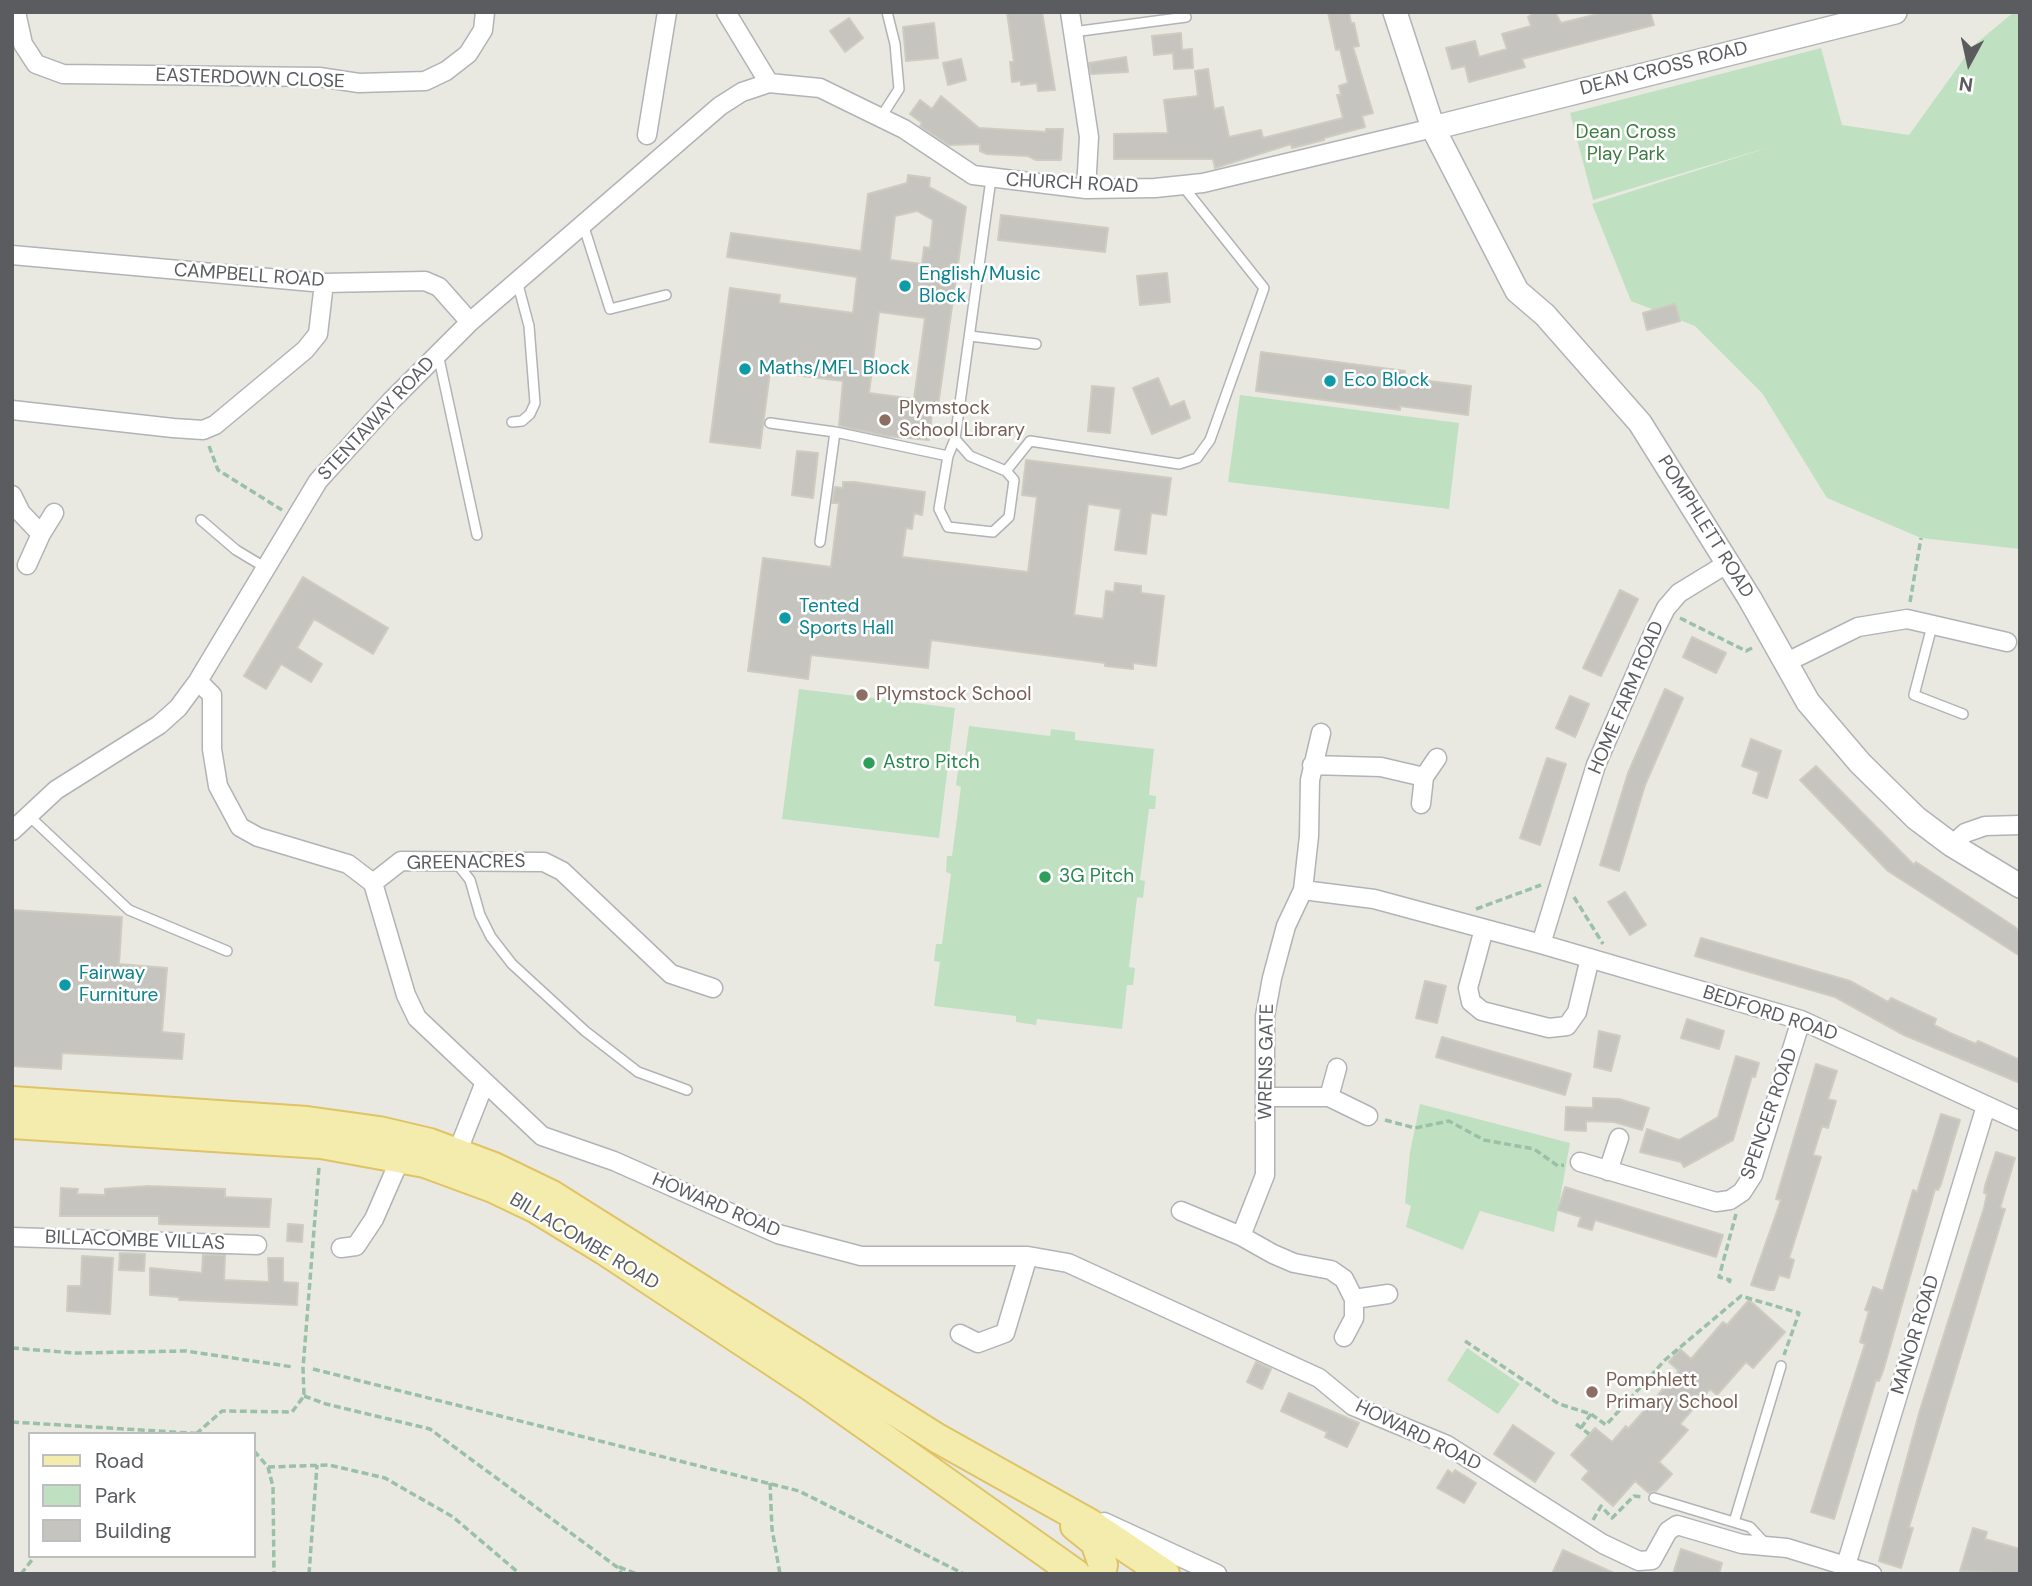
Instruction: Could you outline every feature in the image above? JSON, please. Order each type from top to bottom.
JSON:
[{"type":"main road","name":"BILLACOMBE ROAD","points":[[12,1101],[307,1121],[379,1131],[457,1153],[552,1195],[869,1396],[1046,1499],[1165,1574]]},
{"type":"main road","name":"BILLACOMBE ROAD","points":[[12,1124],[321,1144],[401,1157],[493,1188],[536,1208],[604,1250],[813,1388],[1076,1574]]},
{"type":"main road","points":[[1020,1485],[1094,1542],[1103,1565],[1101,1574]]},
{"type":"street","name":"EASTERDOWN CLOSE","points":[[16,12],[18,45],[36,64],[63,74],[296,77],[359,83],[425,81],[468,54],[483,30],[485,12]]},
{"type":"street","points":[[647,135],[667,12]]},
{"type":"street","points":[[726,12],[769,83]]},
{"type":"street","points":[[1070,12],[1089,137],[1086,189]]},
{"type":"street","name":"POMPHLETT ROAD","points":[[1395,12],[1433,128],[1517,291],[1545,315],[1640,423],[1728,563],[1808,702],[1860,763],[1916,818],[1952,845],[2020,886]]},
{"type":"street","name":"DEAN CROSS ROAD","points":[[1433,128],[1895,12]]},
{"type":"street","name":"CHURCH ROAD","points":[[769,83],[820,88],[904,129],[973,175],[1086,189],[1182,185],[1433,128]]},
{"type":"street","name":"STENTAWAY ROAD","points":[[12,831],[57,790],[159,725],[178,708],[198,681],[222,635],[318,481],[470,322],[720,106],[742,92],[769,83]]},
{"type":"street","name":"CAMPBELL ROAD","points":[[12,255],[324,283],[425,281],[439,287],[470,322]]},
{"type":"street","points":[[12,410],[203,430],[215,425],[318,334],[324,283]]},
{"type":"street","points":[[12,495],[20,513],[41,534]]},
{"type":"street","points":[[27,565],[54,513]]},
{"type":"street","name":"HOME FARM ROAD","points":[[1541,944],[1608,733],[1666,608],[1679,593],[1728,563]]},
{"type":"street","points":[[1785,663],[1858,627],[1907,619],[2007,642]]},
{"type":"street","points":[[198,681],[212,695],[212,749],[218,786],[240,827],[258,837],[348,864],[373,883],[406,995],[417,1018],[485,1082],[457,1153]]},
{"type":"street","points":[[1303,890],[1312,765],[1321,733]]},
{"type":"street","points":[[1421,804],[1424,777],[1437,758]]},
{"type":"street","points":[[1312,765],[1381,766],[1424,777]]},
{"type":"street","points":[[1952,845],[1965,833],[1985,826],[2020,825]]},
{"type":"street","name":"GREENACRES","points":[[373,883],[401,861],[544,862],[562,871],[671,974],[713,988]]},
{"type":"street","name":"BEDFORD ROAD","points":[[1303,890],[1374,899],[1541,944],[1801,1020],[2020,1121]]},
{"type":"street","name":"WRENS GATE","points":[[1241,1236],[1265,1175],[1265,1016],[1286,926],[1303,890]]},
{"type":"street","points":[[1484,929],[1468,988],[1471,1002],[1482,1011],[1549,1028],[1567,1026],[1577,1012],[1590,958]]},
{"type":"street","name":"SPENCER ROAD","points":[[1580,1162],[1716,1202],[1730,1200],[1742,1192],[1753,1175],[1801,1020]]},
{"type":"street","points":[[1329,1097],[1337,1069]]},
{"type":"street","name":"HOWARD ROAD","points":[[485,1082],[542,1136],[614,1161],[778,1234],[861,1256],[1028,1256],[1068,1263],[1319,1378],[1353,1406],[1447,1445],[1585,1534],[1639,1561],[1652,1560],[1668,1531],[1677,1525],[1742,1544],[1787,1548],[1872,1574]]},
{"type":"street","points":[[1266,1097],[1329,1097],[1368,1116]]},
{"type":"street","name":"MANOR ROAD","points":[[1846,1565],[1986,1106]]},
{"type":"street","points":[[1608,1171],[1619,1139]]},
{"type":"street","points":[[341,1248],[356,1246],[374,1219],[401,1157]]},
{"type":"street","points":[[1181,1211],[1241,1236],[1294,1263],[1331,1270],[1344,1279],[1354,1299],[1354,1318],[1344,1337]]},
{"type":"street","name":"BILLACOMBE VILLAS","points":[[12,1237],[257,1245]]},
{"type":"street","points":[[960,1334],[978,1343],[1005,1333],[1028,1256]]},
{"type":"street","points":[[1354,1299],[1388,1294]]},
{"type":"street","name":"BILLACOMBE ROAD","points":[[1136,1556],[1217,1574]]},
{"type":"lane","points":[[881,117],[899,89],[895,44],[887,12]]},
{"type":"lane","points":[[1073,32],[1186,17]]},
{"type":"lane","points":[[955,439],[970,456],[1006,471],[1013,480],[1009,517],[993,532],[948,527],[939,509],[948,456],[955,439],[991,179]]},
{"type":"lane","points":[[1006,471],[1030,441],[1179,464],[1197,458],[1210,440],[1264,288],[1182,185]]},
{"type":"lane","points":[[583,224],[610,309],[666,295]]},
{"type":"lane","points":[[512,422],[522,421],[530,414],[535,403],[529,326],[517,281]]},
{"type":"lane","points":[[970,336],[1036,344]]},
{"type":"lane","points":[[438,354],[477,535]]},
{"type":"lane","points":[[770,423],[835,432],[948,456]]},
{"type":"lane","points":[[820,542],[835,432]]},
{"type":"lane","points":[[201,520],[236,550],[266,568]]},
{"type":"lane","points":[[1932,625],[1914,695],[1963,714]]},
{"type":"lane","points":[[28,815],[129,910],[227,951]]},
{"type":"lane","points":[[454,860],[470,880],[480,915],[491,937],[512,964],[585,1031],[638,1072],[687,1090]]},
{"type":"lane","points":[[1734,1522],[1781,1366]]},
{"type":"lane","points":[[1654,1498],[1750,1527],[1769,1546]]},
{"type":"path","points":[[203,430],[218,470],[296,518]]},
{"type":"path","points":[[1907,619],[1921,538]]},
{"type":"path","points":[[1666,608],[1691,626],[1746,651],[1772,639]]},
{"type":"path","points":[[1448,920],[1548,883],[1568,888],[1606,948]]},
{"type":"path","points":[[1368,1116],[1415,1128],[1449,1121],[1484,1140],[1534,1149],[1558,1166],[1580,1162]]},
{"type":"path","points":[[198,1432],[222,1412],[292,1412],[304,1396],[305,1347],[321,1144]]},
{"type":"path","points":[[1729,1283],[1730,1280],[1719,1277],[1742,1192]]},
{"type":"path","points":[[1465,1341],[1559,1404],[1591,1414],[1606,1425],[1665,1360],[1741,1296],[1798,1313],[1781,1366]]},
{"type":"path","points":[[12,1348],[75,1353],[186,1351],[293,1367]]},
{"type":"path","points":[[313,1369],[799,1491],[964,1574]]},
{"type":"path","points":[[304,1396],[326,1404],[430,1429],[617,1567],[637,1574]]},
{"type":"path","points":[[1581,1428],[1591,1414]]},
{"type":"path","points":[[12,1422],[180,1432]]},
{"type":"path","points":[[1576,1424],[1589,1434]]},
{"type":"path","points":[[256,1453],[268,1466],[273,1488],[274,1574]]},
{"type":"path","points":[[309,1574],[317,1465]]},
{"type":"path","points":[[268,1466],[329,1465],[385,1478],[453,1517],[520,1574]]},
{"type":"path","points":[[770,1483],[772,1529],[780,1574]]},
{"type":"path","points":[[1585,1534],[1601,1506],[1612,1518],[1634,1496],[1654,1498]]},
{"type":"path","points":[[21,1574],[33,1558]]},
{"type":"path","points":[[617,1567],[622,1574]]},
{"type":"green space","name":"Dean Cross Play Park","points":[[2014,12],[2020,12],[2020,549],[1921,538],[1827,498],[1762,393],[1695,326],[1631,301],[1592,204],[1773,146],[1593,200],[1570,113],[1821,48],[1842,125],[1909,135],[1973,46]]},
{"type":"green space","points":[[1240,395],[1459,423],[1449,509],[1228,482]]},
{"type":"green space","name":"Astro Pitch","points":[[799,689],[955,708],[939,838],[782,819]]},
{"type":"green space","name":"3G Pitch","points":[[969,726],[1050,736],[1051,729],[1075,732],[1075,740],[1154,749],[1149,795],[1156,796],[1155,809],[1149,809],[1140,880],[1145,881],[1143,898],[1137,897],[1129,967],[1135,968],[1133,985],[1127,985],[1122,1029],[1037,1019],[1036,1025],[1016,1022],[1016,1016],[934,1006],[940,962],[934,961],[936,944],[942,944],[951,874],[946,872],[947,856],[952,856],[961,787],[956,785],[958,770],[963,770]]},
{"type":"green space","points":[[1420,1104],[1570,1143],[1554,1232],[1480,1211],[1463,1250],[1406,1227],[1411,1206],[1405,1203],[1410,1152]]},
{"type":"green space","points":[[1467,1348],[1520,1384],[1498,1414],[1447,1380]]},
{"type":"building","points":[[1007,12],[1042,12],[1055,90],[1038,91],[1037,83],[1021,85],[1021,81],[1012,82],[1010,62],[1014,62]]},
{"type":"building","points":[[1328,12],[1349,12],[1351,23],[1354,23],[1359,46],[1353,47],[1373,113],[1362,116],[1365,127],[1292,148],[1291,144],[1215,168],[1213,159],[1114,159],[1114,134],[1168,133],[1164,100],[1198,96],[1195,71],[1208,69],[1214,109],[1223,107],[1229,137],[1261,130],[1263,138],[1343,118],[1337,95],[1341,95],[1339,86],[1348,83],[1340,49],[1336,50]]},
{"type":"building","points":[[1535,12],[1555,12],[1561,23],[1606,12],[1650,12],[1654,25],[1522,59],[1525,67],[1469,82],[1465,66],[1452,69],[1446,48],[1475,41],[1479,57],[1507,49],[1502,34],[1531,26],[1528,17]]},
{"type":"building","points":[[849,18],[863,38],[845,52],[830,31]]},
{"type":"building","points":[[934,23],[938,58],[906,61],[903,27]]},
{"type":"building","points":[[1181,33],[1182,50],[1192,49],[1193,68],[1174,69],[1173,53],[1154,55],[1152,36]]},
{"type":"building","points":[[1126,57],[1128,72],[1091,74],[1089,63]]},
{"type":"building","points":[[961,59],[966,80],[948,85],[943,63]]},
{"type":"building","points":[[941,96],[979,128],[1046,132],[1046,129],[1063,129],[1061,160],[987,154],[980,151],[980,144],[949,145],[920,126],[922,123],[910,114],[920,100],[932,109]]},
{"type":"building","points":[[908,175],[930,178],[929,187],[966,207],[938,406],[933,405],[929,440],[887,436],[839,426],[843,381],[770,372],[760,448],[710,442],[730,288],[780,295],[779,303],[853,313],[857,277],[727,257],[731,233],[861,251],[868,194],[907,183]],"holes":[[[917,211],[933,220],[930,248],[924,247],[922,264],[890,260],[895,216]],[[879,312],[925,318],[914,399],[869,393]]]},
{"type":"building","points":[[1001,215],[1108,228],[1105,252],[998,240]]},
{"type":"building","points":[[1167,273],[1170,302],[1140,305],[1137,276]]},
{"type":"building","points":[[1675,304],[1680,321],[1647,330],[1643,313]]},
{"type":"building","name":"Eco Block","points":[[1261,352],[1405,371],[1404,378],[1471,386],[1468,415],[1400,406],[1400,410],[1256,391]]},
{"type":"building","points":[[1158,378],[1170,407],[1184,401],[1190,418],[1152,434],[1133,388]]},
{"type":"building","points":[[1092,386],[1114,388],[1110,433],[1088,431]]},
{"type":"building","points":[[797,451],[818,453],[813,498],[792,495]]},
{"type":"building","points":[[1026,460],[1171,478],[1166,515],[1151,513],[1146,554],[1115,550],[1121,509],[1088,504],[1074,615],[1103,619],[1106,591],[1114,592],[1115,583],[1141,586],[1141,593],[1164,596],[1156,666],[1133,663],[1133,669],[1105,666],[1105,663],[931,640],[928,668],[811,655],[808,679],[748,671],[763,558],[831,567],[839,503],[832,503],[835,487],[843,488],[843,482],[854,482],[925,492],[922,515],[914,513],[912,529],[906,528],[902,557],[1028,572],[1037,497],[1022,495]]},
{"type":"building","points":[[303,577],[388,628],[373,654],[314,619],[297,648],[322,664],[311,682],[281,664],[266,689],[244,676]]},
{"type":"building","points":[[1620,590],[1638,599],[1601,676],[1583,668]]},
{"type":"building","points":[[1692,637],[1726,653],[1716,673],[1683,657]]},
{"type":"building","points":[[1665,689],[1683,698],[1645,785],[1619,871],[1600,865],[1628,773]]},
{"type":"building","points":[[1570,696],[1589,704],[1575,737],[1556,728]]},
{"type":"building","points":[[1751,739],[1781,751],[1767,798],[1753,793],[1759,772],[1742,766]]},
{"type":"building","points":[[1547,758],[1566,764],[1540,845],[1520,838]]},
{"type":"building","points":[[1816,766],[1914,865],[1916,862],[2015,927],[2020,933],[2020,956],[1888,871],[1800,780]]},
{"type":"building","points":[[1625,892],[1646,925],[1630,935],[1608,902]]},
{"type":"building","name":"Fairway Furniture","points":[[12,910],[122,917],[119,964],[167,968],[162,1032],[184,1034],[182,1059],[62,1053],[61,1069],[12,1066]]},
{"type":"building","points":[[1701,938],[1850,981],[1888,1002],[1891,998],[1936,1019],[1934,1025],[1950,1033],[1976,1044],[1978,1041],[2020,1060],[2020,1083],[1904,1035],[1835,997],[1695,956]]},
{"type":"building","points":[[1425,981],[1446,986],[1437,1023],[1416,1018]]},
{"type":"building","points":[[1687,1019],[1724,1031],[1719,1049],[1681,1038]]},
{"type":"building","points":[[1599,1031],[1620,1036],[1611,1071],[1594,1067]]},
{"type":"building","points":[[1442,1037],[1571,1074],[1565,1095],[1436,1057]]},
{"type":"building","points":[[1736,1056],[1759,1063],[1755,1077],[1752,1076],[1733,1140],[1684,1167],[1681,1162],[1640,1152],[1647,1129],[1679,1140],[1718,1117]]},
{"type":"building","points":[[1816,1064],[1837,1071],[1828,1099],[1836,1101],[1828,1128],[1822,1126],[1813,1155],[1821,1157],[1789,1258],[1794,1260],[1789,1278],[1779,1275],[1774,1290],[1769,1290],[1751,1285],[1781,1200],[1776,1199]]},
{"type":"building","points":[[1593,1098],[1619,1099],[1649,1108],[1642,1130],[1614,1122],[1586,1121],[1586,1131],[1565,1130],[1566,1107],[1593,1108]]},
{"type":"building","points":[[1941,1114],[1960,1120],[1941,1184],[1938,1190],[1935,1189],[1883,1371],[1879,1381],[1876,1380],[1834,1519],[1811,1512],[1865,1344],[1860,1342],[1869,1311],[1865,1310],[1873,1287],[1883,1291],[1913,1190],[1917,1192]]},
{"type":"building","points":[[1996,1152],[2015,1158],[2000,1208],[2005,1209],[1909,1527],[1913,1528],[1901,1568],[1879,1561],[1920,1410],[1984,1208],[1987,1194],[1984,1193],[1985,1186]]},
{"type":"building","points":[[149,1186],[225,1189],[225,1197],[271,1199],[269,1227],[159,1224],[159,1216],[60,1216],[61,1188],[78,1189],[77,1194],[105,1195],[105,1189]]},
{"type":"building","points":[[1565,1187],[1723,1235],[1716,1257],[1595,1220],[1592,1230],[1578,1226],[1581,1217],[1558,1210]]},
{"type":"building","points":[[288,1224],[303,1225],[302,1242],[287,1241]]},
{"type":"building","points":[[120,1253],[145,1254],[144,1271],[119,1270]]},
{"type":"building","points":[[203,1255],[225,1255],[224,1280],[269,1282],[268,1258],[283,1258],[283,1282],[298,1283],[297,1305],[179,1300],[179,1297],[150,1295],[150,1268],[202,1273]]},
{"type":"building","points":[[82,1256],[113,1258],[110,1314],[67,1311],[68,1286],[81,1286]]},
{"type":"building","points":[[1749,1300],[1785,1332],[1753,1368],[1746,1362],[1717,1395],[1710,1389],[1680,1424],[1688,1430],[1659,1462],[1672,1474],[1656,1491],[1649,1493],[1635,1481],[1613,1506],[1582,1479],[1589,1471],[1571,1455],[1595,1428],[1612,1442],[1626,1426],[1628,1429],[1679,1371],[1669,1362],[1680,1349],[1691,1359],[1723,1322],[1727,1325]]},
{"type":"building","points":[[1256,1362],[1271,1369],[1262,1389],[1247,1382]]},
{"type":"building","points":[[1289,1393],[1359,1423],[1347,1447],[1325,1437],[1327,1432],[1281,1411]]},
{"type":"building","points":[[1513,1425],[1554,1453],[1535,1482],[1494,1454]]},
{"type":"building","points":[[1448,1470],[1453,1474],[1455,1470],[1476,1483],[1464,1503],[1437,1488]]},
{"type":"building","points":[[1973,1528],[1987,1532],[1985,1539],[2020,1549],[2020,1574],[1960,1571]]},
{"type":"building","points":[[1681,1549],[1722,1563],[1719,1574],[1673,1574]]},
{"type":"building","points":[[1563,1550],[1616,1574],[1552,1574]]},
{"type":"place","name":"English/Music Block","points":[[905,286]]},
{"type":"place","name":"Maths/MFL Block","points":[[745,369]]},
{"type":"place","name":"Eco Block","points":[[1330,381]]},
{"type":"place","name":"Plymstock School Library","points":[[885,420]]},
{"type":"place","name":"Tented Sports Hall","points":[[785,618]]},
{"type":"place","name":"Plymstock School","points":[[862,695]]},
{"type":"place","name":"Astro Pitch","points":[[869,763]]},
{"type":"place","name":"3G Pitch","points":[[1045,877]]},
{"type":"place","name":"Fairway Furniture","points":[[65,985]]},
{"type":"place","name":"Pomphlett Primary School","points":[[1592,1392]]}]
